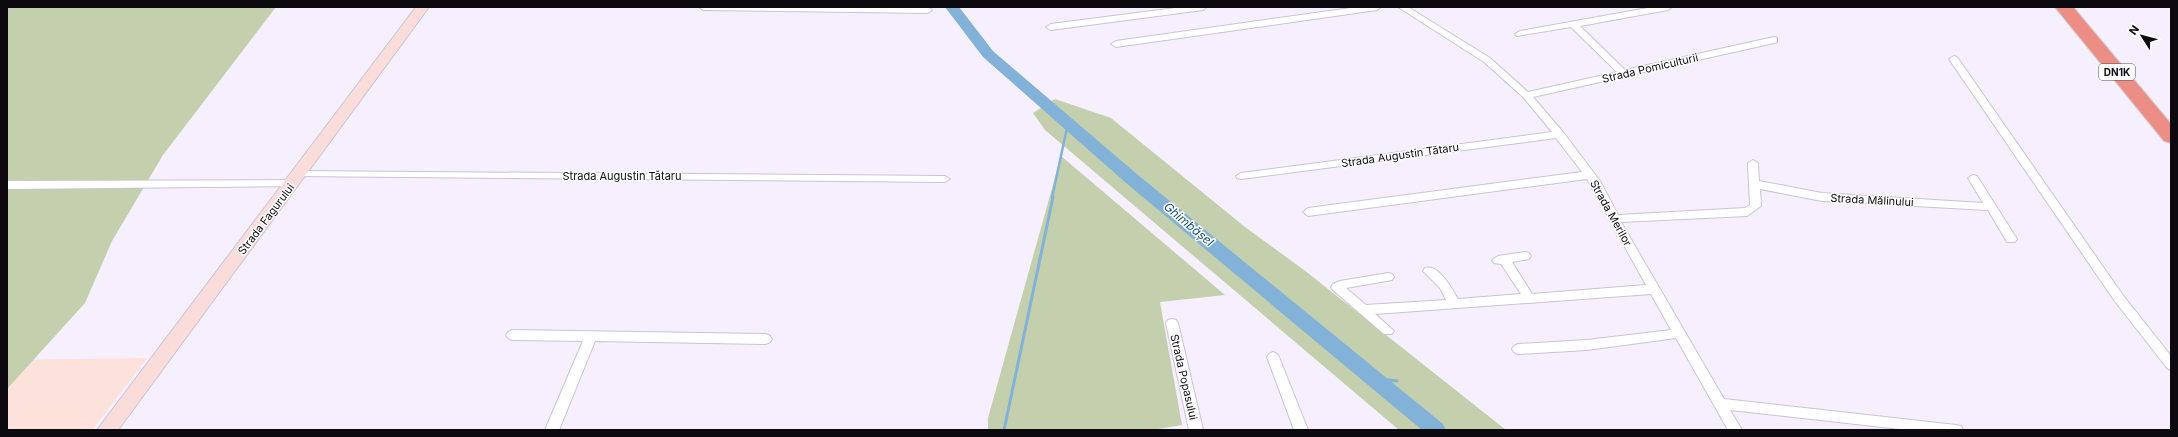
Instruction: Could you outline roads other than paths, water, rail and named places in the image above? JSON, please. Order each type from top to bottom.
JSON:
[{"type":"highway","name":"DN1K","points":[[2064,7],[2171,137]]},
{"type":"highway","name":"DN1K","points":[[2074,7],[2171,124]]},
{"type":"street","name":"Strada Fagurului","points":[[107,430],[423,7]]},
{"type":"street","points":[[703,7],[928,10]]},
{"type":"street","points":[[1051,27],[1203,7]]},
{"type":"street","points":[[1116,44],[1377,7]]},
{"type":"street","points":[[1406,9],[1423,7]]},
{"type":"street","points":[[1520,34],[1668,7]]},
{"type":"street","name":"Strada Merilor","points":[[1406,9],[1482,56],[1526,95],[1559,134],[1590,175],[1735,430]]},
{"type":"street","points":[[1574,25],[1624,74]]},
{"type":"street","name":"Strada Pomiculturii","points":[[1526,95],[1774,40]]},
{"type":"street","points":[[1954,59],[2118,297],[2171,365]]},
{"type":"street","name":"Strada Augustin Tătaru","points":[[1241,176],[1559,134]]},
{"type":"street","points":[[1614,219],[1747,212],[1756,206],[1753,163]]},
{"type":"street","points":[[1308,212],[1590,175]]},
{"type":"street","points":[[1974,178],[2011,239]]},
{"type":"street","name":"Strada Augustin Tătaru","points":[[7,185],[295,179],[945,179]]},
{"type":"street","name":"Strada Mălinului","points":[[1754,184],[1822,197],[1991,207]]},
{"type":"street","points":[[1525,256],[1501,260],[1529,298]]},
{"type":"street","points":[[1429,272],[1444,284],[1454,303]]},
{"type":"street","points":[[1388,277],[1340,284],[1337,287],[1388,331]]},
{"type":"street","points":[[1363,310],[1655,289]]},
{"type":"street","name":"Strada Popasului","points":[[1172,323],[1196,430]]},
{"type":"street","points":[[1518,349],[1587,345],[1680,333]]},
{"type":"street","points":[[512,335],[766,339]]},
{"type":"street","points":[[552,430],[591,336]]},
{"type":"street","points":[[1273,356],[1301,430]]},
{"type":"street","points":[[1721,404],[1956,430]]},
{"type":"waterway","name":"Ghimbășel","points":[[952,7],[988,54],[1132,179],[1436,430]]},
{"type":"waterway","points":[[1052,198],[1068,123]]},
{"type":"waterway","points":[[1004,430],[1053,197]]},
{"type":"waterway","points":[[1372,378],[1397,381]]}]
